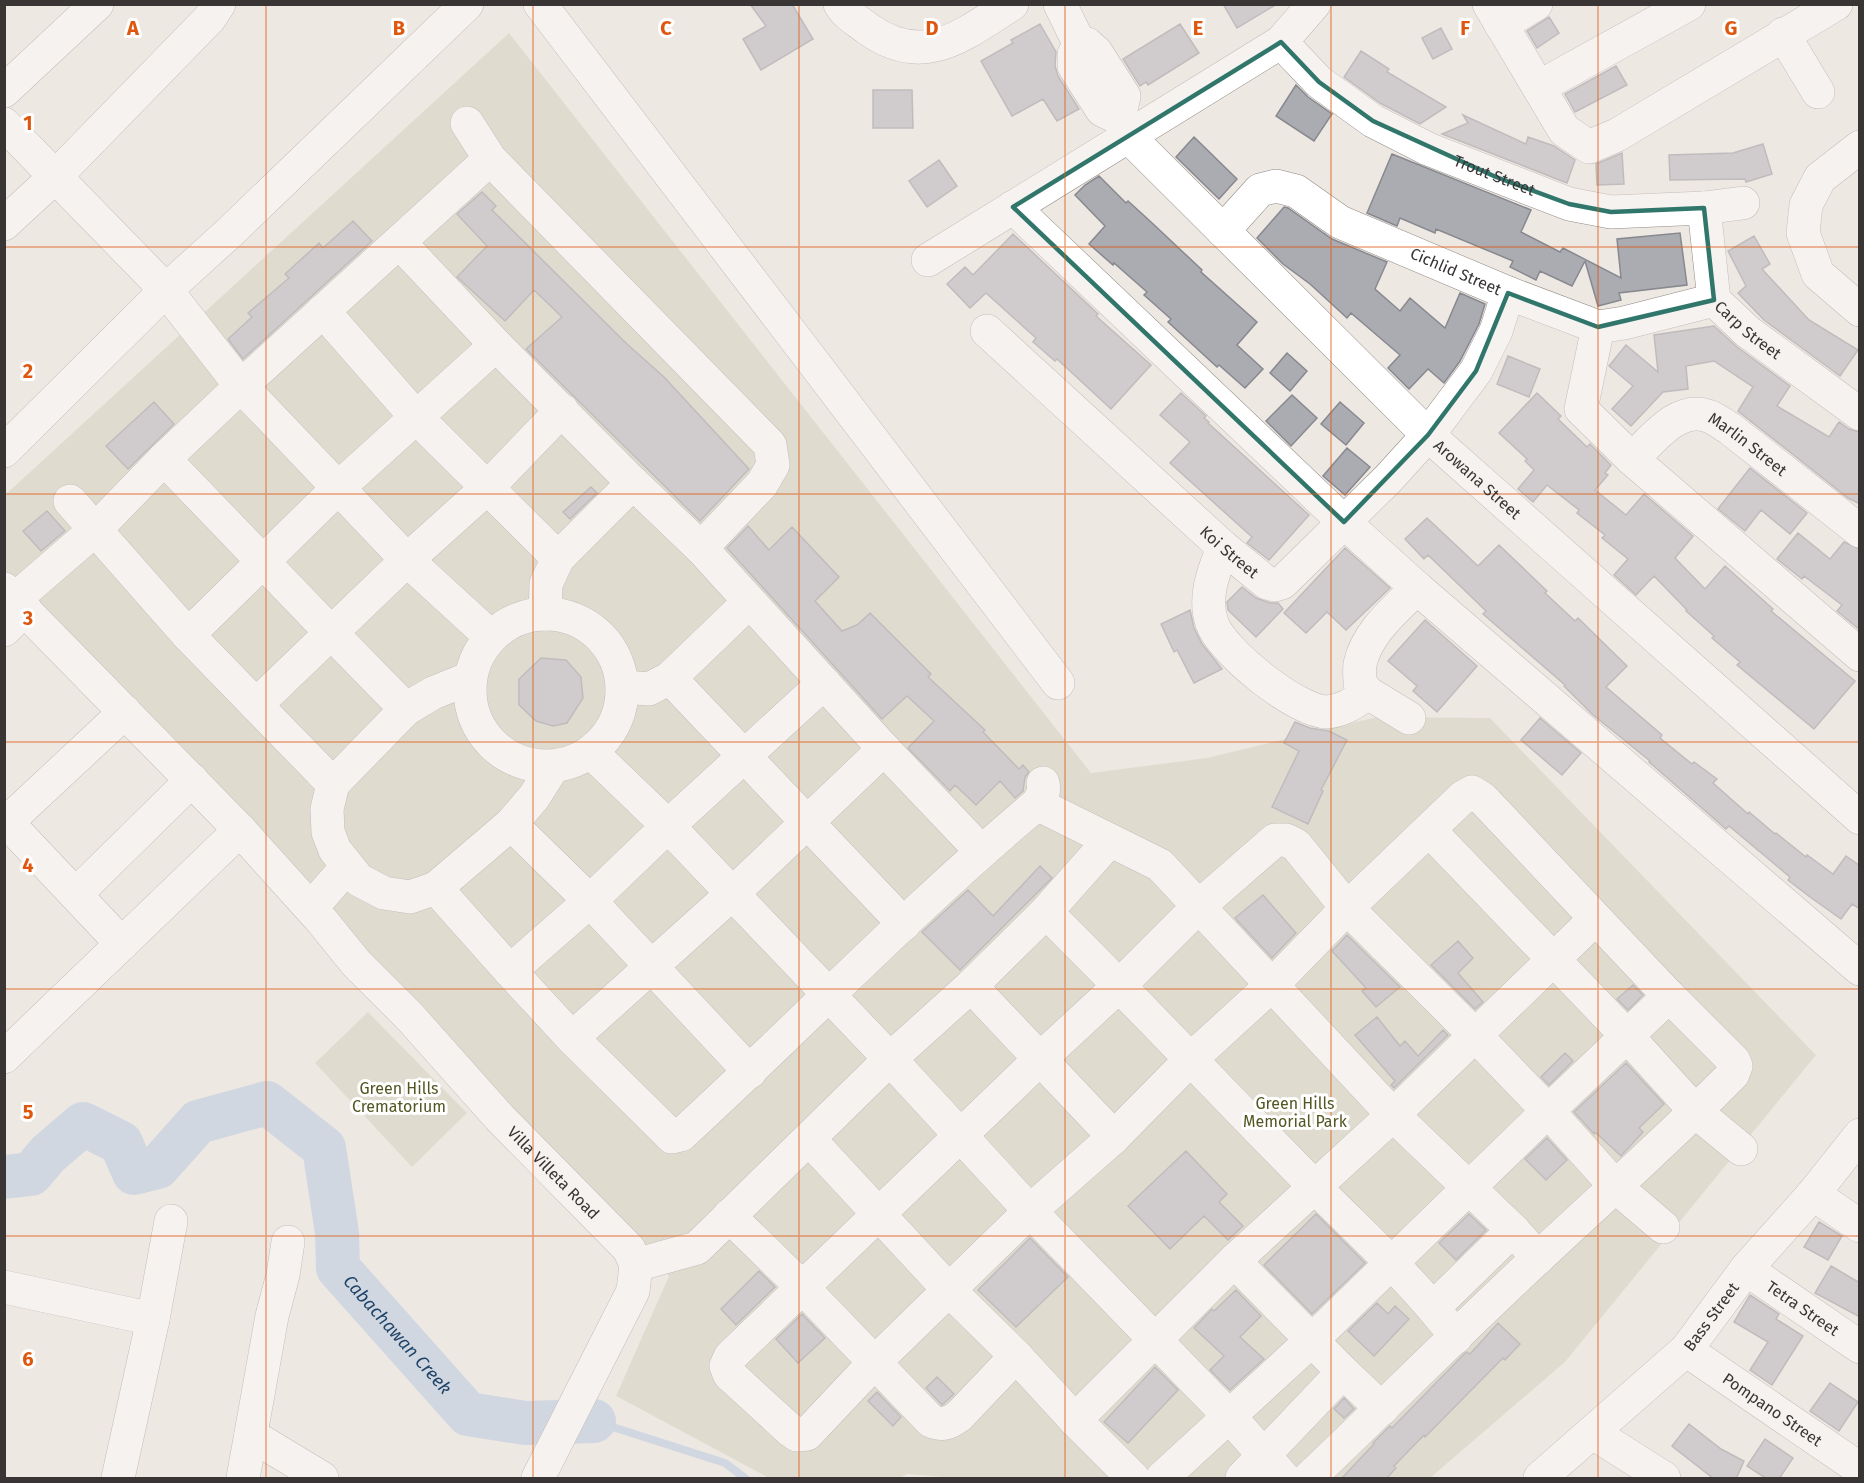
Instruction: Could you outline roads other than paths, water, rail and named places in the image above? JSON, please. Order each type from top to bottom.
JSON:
[{"type":"street","points":[[4,91],[97,4]]},
{"type":"street","points":[[4,224],[56,176],[209,19],[219,4]]},
{"type":"street","points":[[4,451],[166,290],[230,232],[467,4]]},
{"type":"street","points":[[540,4],[1058,683]]},
{"type":"street","points":[[840,4],[844,11],[874,33],[910,48],[940,46],[966,34],[1012,4]]},
{"type":"street","name":"Arowana Street","points":[[1060,4],[1080,45],[1074,54],[1074,66],[1102,110],[1124,127],[1223,231],[1428,435],[1860,818]]},
{"type":"street","points":[[928,260],[1013,207],[1124,127],[1281,42],[1314,4]]},
{"type":"street","points":[[1536,4],[1495,15],[1564,130],[1589,147],[1617,135],[1836,4]]},
{"type":"street","points":[[1539,87],[1689,4]]},
{"type":"street","points":[[1783,34],[1818,92]]},
{"type":"street","name":"Trout Street","points":[[1281,42],[1319,82],[1373,121],[1428,149],[1569,204],[1611,212],[1704,208],[1743,203]]},
{"type":"street","points":[[467,123],[490,159],[770,445],[773,465],[762,484],[701,548]]},
{"type":"street","points":[[4,124],[166,290],[241,387],[407,560],[490,636]]},
{"type":"street","points":[[1860,147],[1820,178],[1806,205],[1803,233],[1818,274],[1860,310]]},
{"type":"street","points":[[12,607],[96,529],[164,459],[490,159]]},
{"type":"street","name":"Cichlid Street","points":[[1223,231],[1260,190],[1276,186],[1296,191],[1341,222],[1508,293],[1599,327]]},
{"type":"street","points":[[1013,207],[1344,522],[1417,588],[1860,969]]},
{"type":"street","name":"Carp Street","points":[[1704,208],[1714,300],[1748,332],[1860,414]]},
{"type":"street","points":[[399,242],[496,345],[701,548],[884,749],[981,851]]},
{"type":"street","name":"Koi Street","points":[[987,331],[1223,547],[1267,584],[1275,585],[1282,583],[1388,479],[1428,435],[1476,370],[1496,331],[1508,293]]},
{"type":"street","points":[[1714,300],[1624,323],[1599,327],[1581,409],[1632,459],[1860,654]]},
{"type":"street","points":[[323,311],[416,417],[558,558]]},
{"type":"street","points":[[188,635],[338,488],[496,345]]},
{"type":"street","points":[[256,705],[407,560],[487,488],[562,410]]},
{"type":"street","name":"Marlin Street","points":[[1632,459],[1677,418],[1692,414],[1708,416],[1729,428],[1860,531]]},
{"type":"street","points":[[164,459],[406,709]]},
{"type":"street","points":[[545,614],[546,584],[558,558],[633,483]]},
{"type":"street","points":[[70,501],[188,635],[333,784]]},
{"type":"street","points":[[1223,547],[1211,580],[1209,602],[1212,625],[1228,645],[1261,678],[1303,706],[1325,712],[1347,708],[1368,693]]},
{"type":"street","points":[[1409,718],[1368,693],[1360,683],[1360,664],[1381,623],[1417,588]]},
{"type":"street","points":[[623,687],[649,689],[670,678],[749,602]]},
{"type":"street","name":"Villa Villeta Road","points":[[12,607],[125,712],[240,830],[356,963],[410,1017],[499,1117],[629,1249],[636,1265]]},
{"type":"street","points":[[545,614],[561,616],[587,626],[611,649],[623,687],[622,700],[614,727],[591,752],[574,762],[553,767],[536,766],[510,758],[499,750],[481,729],[471,705],[470,678],[474,658],[490,636],[516,620],[545,614]]},
{"type":"street","points":[[470,678],[433,693],[406,709],[333,784],[327,809],[328,832],[335,850],[359,880],[384,893],[410,897],[436,888],[511,824],[534,797],[553,767]]},
{"type":"street","points":[[670,678],[904,924]]},
{"type":"street","points":[[510,971],[590,901],[824,683]]},
{"type":"street","points":[[122,944],[5,822],[125,712]]},
{"type":"street","points":[[573,1038],[732,894],[884,749]]},
{"type":"street","points":[[591,752],[668,826],[828,997],[890,1059],[1030,1211],[1229,1416],[1274,1467]]},
{"type":"street","points":[[75,894],[192,780]]},
{"type":"street","points":[[1309,1479],[1538,1258],[1616,1187],[1696,1112],[1733,1074],[1736,1066],[1730,1057],[1595,919],[1478,794],[1472,792],[1467,793],[1430,831],[1347,908],[1273,984],[1191,1059],[1114,1137],[1030,1211],[874,1363],[807,1434],[797,1435],[729,1374],[726,1366],[730,1357],[1040,1059],[1198,908],[1275,840],[1286,840],[1296,844],[1347,908],[1476,1036],[1548,1111],[1616,1187],[1663,1227]]},
{"type":"street","points":[[436,888],[573,1038],[672,1137],[681,1135],[750,1072],[1040,794],[1108,841],[1160,865],[1393,1115],[1513,1230],[1538,1258]]},
{"type":"street","points":[[511,824],[590,901],[750,1072]]},
{"type":"street","points":[[4,1057],[240,830]]},
{"type":"street","points":[[1430,831],[1628,1037],[1696,1112],[1741,1149]]},
{"type":"street","points":[[542,1469],[633,1291],[636,1265],[697,1248],[890,1059],[971,986],[1046,912],[1108,841]]},
{"type":"street","points":[[311,909],[347,867]]},
{"type":"street","points":[[1046,912],[1120,985],[1314,1187],[1392,1262],[1434,1307],[1456,1337]]},
{"type":"street","points":[[1075,1420],[1234,1261],[1393,1115],[1595,919]]},
{"type":"street","points":[[971,986],[1114,1137]]},
{"type":"street","points":[[1162,1479],[1311,1340],[1669,996]]},
{"type":"street","name":"Bass Street","points":[[1540,1479],[1686,1350],[1746,1269],[1813,1194],[1860,1135]]},
{"type":"street","points":[[809,1139],[949,1290],[1016,1356],[1133,1479]]},
{"type":"street","points":[[1813,1194],[1860,1226]]},
{"type":"street","points":[[729,1216],[803,1288],[931,1421],[939,1424],[949,1423],[959,1416],[1016,1356]]},
{"type":"street","points":[[118,1479],[153,1319],[171,1221]]},
{"type":"street","points":[[1434,1307],[1513,1230]]},
{"type":"street","points":[[243,1479],[272,1316],[283,1275],[288,1242]]},
{"type":"street","points":[[1234,1261],[1382,1409]]},
{"type":"street","name":"Tetra Street","points":[[1746,1269],[1860,1347]]},
{"type":"street","points":[[4,1287],[153,1319]]},
{"type":"street","name":"Pompano Street","points":[[1686,1350],[1860,1469]]},
{"type":"street","points":[[1242,1479],[1274,1467],[1343,1372]]},
{"type":"street","points":[[1593,1432],[1664,1479]]},
{"type":"street","points":[[251,1436],[321,1479]]},
{"type":"waterway","name":"Cabachawan Creek","points":[[4,1177],[31,1174],[48,1154],[83,1124],[121,1143],[134,1173],[158,1167],[198,1122],[267,1103],[324,1148],[337,1233],[338,1268],[468,1414],[525,1423],[594,1421]]},
{"type":"waterway","name":"Cabachawan Creek","points":[[594,1421],[725,1463],[745,1478]]},
{"type":"park label","name":"Green Hills Crematorium","points":[[399,1097]]},
{"type":"park label","name":"Green Hills Memorial Park","points":[[1295,1112]]}]
